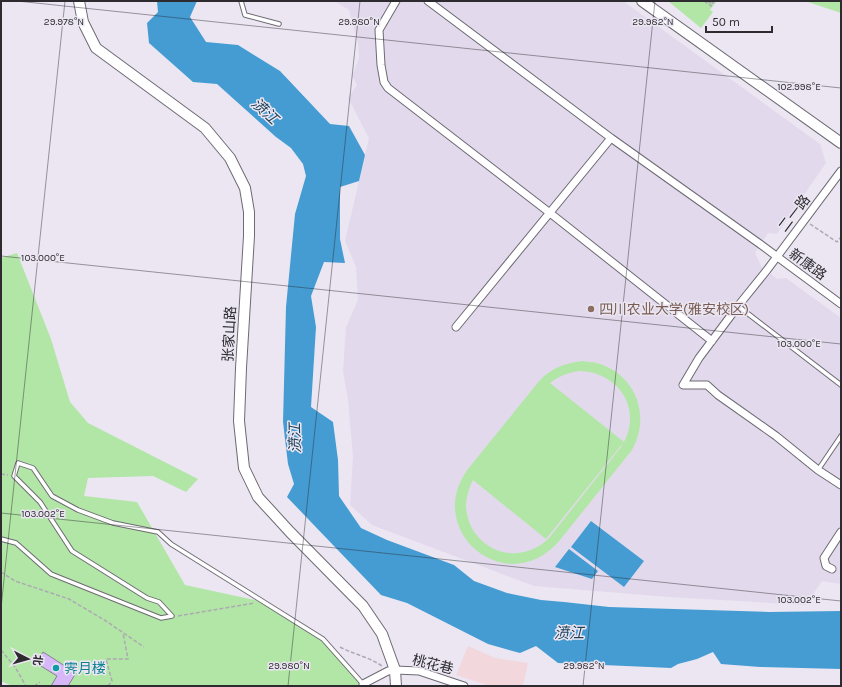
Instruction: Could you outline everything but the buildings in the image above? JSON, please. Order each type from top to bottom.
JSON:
[{"type":"street","name":"张家山路","points":[[79,1],[83,22],[96,48],[206,128],[230,158],[245,188],[249,212],[249,230],[239,421],[244,468],[258,497],[290,532],[363,606],[382,634],[396,686]]},
{"type":"street","points":[[396,1],[379,30],[381,65],[384,82],[388,88],[712,341]]},
{"type":"street","name":"新康路","points":[[428,1],[610,138],[760,244],[841,304]]},
{"type":"street","points":[[642,1],[841,143]]},
{"type":"street","points":[[456,327],[550,214],[610,138]]},
{"type":"street","name":"二一路","points":[[818,470],[776,436],[718,395],[707,385],[683,385],[699,358],[738,306],[777,258],[841,171]]},
{"type":"street","points":[[818,470],[841,485]]},
{"type":"street","points":[[832,569],[826,566],[824,558],[841,532]]},
{"type":"street","points":[[363,685],[392,670]]},
{"type":"street","name":"桃花巷","points":[[392,670],[419,671],[464,686]]},
{"type":"lane","points":[[241,1],[245,15],[279,24]]},
{"type":"lane","points":[[738,306],[841,385]]},
{"type":"lane","points":[[818,470],[841,436]]},
{"type":"lane","points":[[172,616],[159,602],[147,598],[72,551],[40,502],[14,476],[18,463],[33,468],[52,496],[78,510],[113,523],[158,532],[171,544],[323,639],[363,685]]},
{"type":"lane","points":[[1,539],[16,543],[50,574],[161,618],[172,616]]},
{"type":"path","points":[[703,1],[710,6],[712,4],[707,1]]},
{"type":"path","points":[[711,1],[713,3],[715,1]]},
{"type":"path","points":[[805,220],[837,242],[841,238]]},
{"type":"path","points":[[1,572],[14,582],[70,599],[144,647]]},
{"type":"path","points":[[172,616],[264,602]]},
{"type":"path","points":[[108,686],[112,681],[106,659],[128,659],[123,632]]},
{"type":"path","points":[[1,650],[16,667],[26,686]]},
{"type":"path","points":[[348,651],[392,670]]},
{"type":"path","points":[[34,686],[40,682]]},
{"type":"shaded area","name":"四川农业大学(雅安校区)","points":[[334,1],[623,1],[820,144],[826,163],[777,234],[768,233],[755,253],[761,266],[777,279],[786,278],[841,318],[841,584],[822,581],[806,605],[669,597],[534,586],[372,525],[350,505],[353,457],[348,400],[343,371],[346,327],[358,300],[356,267],[345,241],[369,138],[348,98],[357,85],[352,76],[359,58],[358,43],[349,10]]},
{"type":"shaded area","points":[[468,646],[495,658],[528,663],[523,686],[490,686],[456,675]]},
{"type":"green space","points":[[668,1],[717,1],[710,10],[713,12],[701,28]]},
{"type":"green space","points":[[805,1],[841,1],[841,13]]},
{"type":"green space","points":[[17,253],[51,339],[70,402],[88,423],[198,479],[186,492],[153,476],[88,478],[84,496],[137,502],[185,585],[264,602],[323,639],[363,686],[12,686],[1,681],[1,258]]},
{"type":"green space","points":[[582,361],[600,364],[615,371],[625,380],[637,401],[640,413],[640,425],[637,438],[632,450],[560,540],[539,557],[517,564],[496,561],[477,551],[463,535],[456,515],[457,492],[468,469],[540,380],[554,369]],"holes":[[[580,371],[594,373],[605,378],[615,385],[623,394],[628,405],[630,417],[629,429],[624,442],[550,383],[564,375]],[[623,443],[549,538],[540,545],[521,553],[501,551],[482,541],[473,530],[468,519],[466,504],[468,491],[473,480],[546,539]]]},
{"type":"water","name":"𣸣江","points":[[157,1],[197,1],[190,17],[206,42],[238,45],[280,71],[330,124],[349,126],[365,155],[359,181],[340,187],[340,239],[345,263],[324,262],[311,296],[316,327],[311,407],[333,422],[338,460],[339,496],[361,528],[387,540],[454,565],[474,581],[507,593],[541,600],[609,607],[769,612],[841,611],[841,669],[760,667],[721,664],[713,652],[697,659],[678,664],[671,668],[558,663],[536,646],[520,653],[488,644],[407,603],[381,595],[287,497],[294,484],[288,464],[283,422],[286,307],[295,214],[306,176],[303,164],[291,148],[276,137],[217,84],[193,82],[149,43],[147,23],[158,12]]},
{"type":"water","points":[[591,521],[644,561],[624,587],[571,547]]},
{"type":"water","points":[[569,549],[598,571],[592,579],[555,567]]},
{"type":"place","name":"四川农业大学(雅安校区)","points":[[591,309]]},
{"type":"place","name":"霁月楼","points":[[56,668]]}]
